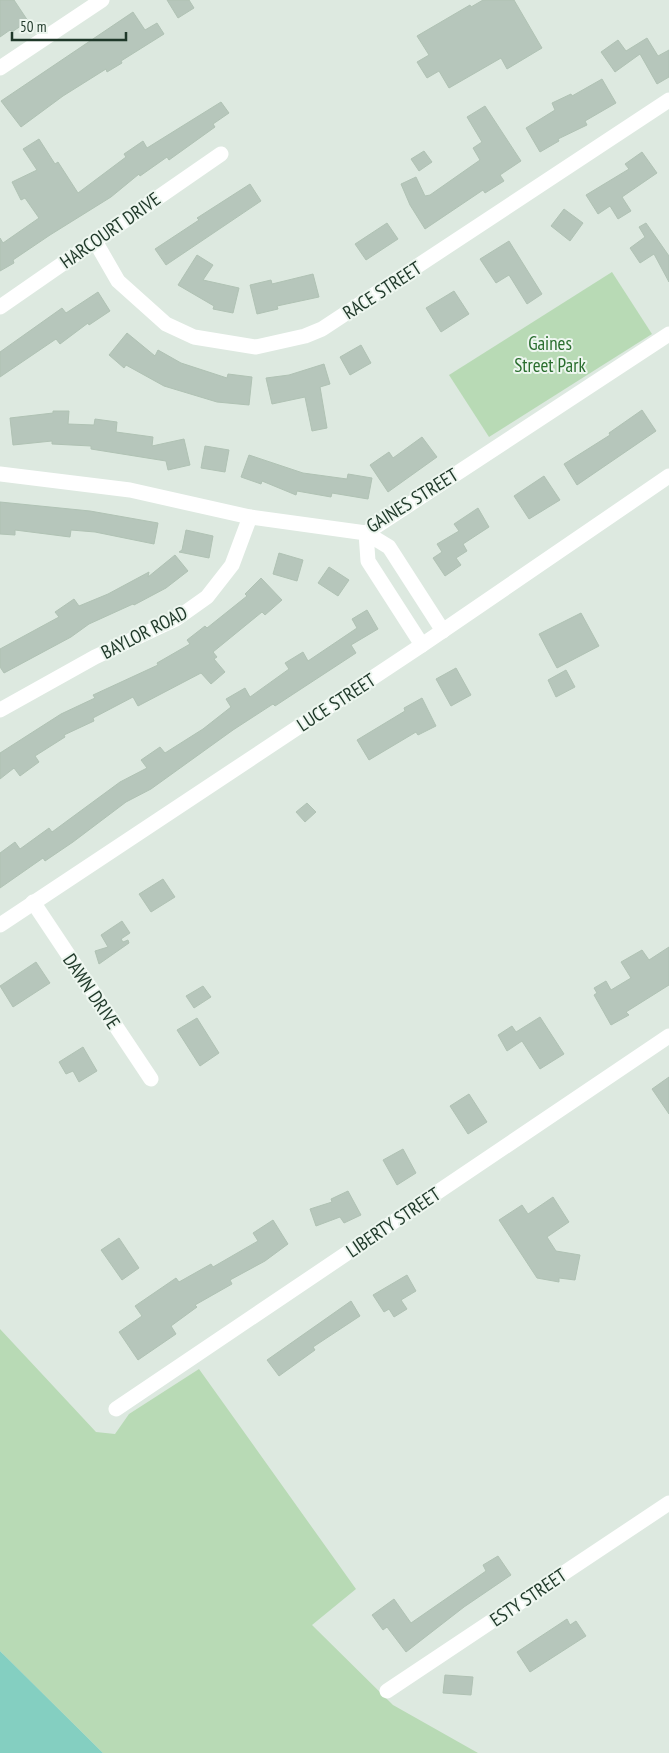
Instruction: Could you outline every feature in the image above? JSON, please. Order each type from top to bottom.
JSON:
[{"type":"street","points":[[0,68],[102,0]]},
{"type":"street","name":"RACE STREET","points":[[95,241],[118,281],[166,324],[194,337],[256,347],[305,336],[322,329],[669,100]]},
{"type":"street","name":"HARCOURT DRIVE","points":[[0,307],[221,154]]},
{"type":"street","name":"GAINES STREET","points":[[0,474],[130,490],[250,517],[366,533],[669,334]]},
{"type":"street","name":"LUCE STREET","points":[[0,925],[443,631],[669,476]]},
{"type":"street","name":"BAYLOR ROAD","points":[[0,710],[95,656],[176,619],[207,596],[232,565],[250,517]]},
{"type":"street","points":[[366,533],[389,547],[443,631]]},
{"type":"street","points":[[366,533],[368,560],[422,645]]},
{"type":"street","name":"DAWN DRIVE","points":[[33,902],[151,1079]]},
{"type":"street","name":"LIBERTY STREET","points":[[116,1409],[669,1036]]},
{"type":"street","name":"ESTY STREET","points":[[386,1691],[669,1503]]},
{"type":"green space","name":"Gaines Street Park","points":[[612,272],[652,334],[489,437],[449,375]]},
{"type":"green space","points":[[0,1329],[96,1432],[115,1434],[129,1414],[199,1369],[356,1589],[312,1625],[393,1705],[478,1753],[103,1753],[0,1651]]},
{"type":"water","points":[[0,1651],[3,1654],[103,1753],[0,1753]]},
{"type":"building","points":[[0,0],[14,0],[28,21],[12,32],[10,30],[0,37]]},
{"type":"building","points":[[167,0],[189,0],[194,8],[178,18]]},
{"type":"building","points":[[483,0],[514,0],[542,48],[507,69],[501,58],[449,88],[439,71],[427,78],[417,62],[429,55],[417,36],[470,5],[471,7]]},
{"type":"building","points":[[133,12],[145,30],[157,23],[164,34],[121,61],[122,63],[107,72],[106,69],[63,96],[21,127],[1,101]]},
{"type":"building","points":[[647,38],[658,56],[669,50],[669,77],[657,84],[640,54],[615,72],[601,52],[618,40],[626,51]]},
{"type":"building","points":[[602,79],[616,103],[585,121],[587,125],[558,139],[559,141],[540,152],[526,128],[555,110],[552,103],[571,94],[572,96]]},
{"type":"building","points":[[221,102],[229,113],[213,124],[215,127],[169,160],[167,157],[140,176],[139,174],[111,197],[50,235],[13,260],[14,263],[0,271],[0,238],[3,243],[39,218],[25,198],[21,200],[12,182],[37,170],[23,149],[39,139],[55,164],[58,162],[78,193],[126,157],[124,154],[143,141],[147,148]]},
{"type":"building","points":[[485,106],[521,161],[500,175],[504,181],[485,193],[483,190],[425,229],[410,205],[401,184],[416,177],[425,196],[430,195],[480,160],[473,148],[482,142],[467,117]]},
{"type":"building","points":[[424,151],[432,162],[419,171],[411,159]]},
{"type":"building","points":[[642,152],[657,173],[622,197],[631,211],[618,219],[610,206],[598,214],[586,195],[629,169],[625,164]]},
{"type":"building","points":[[250,184],[261,201],[166,265],[155,249],[199,220],[197,218]]},
{"type":"building","points":[[564,209],[583,223],[570,241],[551,226]]},
{"type":"building","points":[[387,223],[398,239],[366,260],[355,244]]},
{"type":"building","points":[[646,223],[669,256],[669,282],[654,254],[640,263],[630,248],[645,237],[639,227]]},
{"type":"building","points":[[509,241],[542,294],[527,304],[509,275],[496,283],[480,259]]},
{"type":"building","points":[[197,255],[213,265],[203,280],[239,288],[233,313],[213,309],[214,306],[178,285]]},
{"type":"building","points":[[313,274],[319,297],[277,306],[278,309],[257,314],[250,285],[271,280],[272,284]]},
{"type":"building","points":[[454,291],[469,314],[441,332],[426,308]]},
{"type":"building","points":[[98,292],[110,311],[89,325],[88,323],[60,344],[56,339],[0,377],[0,352],[62,308],[66,313]]},
{"type":"building","points":[[127,333],[155,356],[158,350],[181,363],[227,378],[228,374],[252,377],[249,405],[217,402],[164,386],[126,365],[124,368],[109,355]]},
{"type":"building","points":[[361,345],[371,363],[350,375],[340,357]]},
{"type":"building","points":[[324,364],[330,384],[320,387],[327,428],[312,431],[305,397],[272,404],[266,378],[289,375]]},
{"type":"building","points":[[642,410],[656,431],[577,485],[564,464],[610,435],[609,433]]},
{"type":"building","points":[[53,411],[69,411],[68,424],[94,425],[95,419],[117,422],[116,432],[153,437],[152,446],[184,439],[190,465],[168,470],[166,461],[91,449],[91,446],[52,444],[52,441],[13,445],[10,418],[53,413]]},
{"type":"building","points":[[422,437],[437,457],[388,492],[370,465],[389,452],[393,458]]},
{"type":"building","points":[[205,446],[229,450],[225,472],[201,468]]},
{"type":"building","points":[[249,455],[303,473],[347,479],[348,474],[372,478],[368,499],[332,493],[331,497],[297,491],[296,495],[262,481],[261,484],[241,477]]},
{"type":"building","points":[[544,476],[560,500],[529,519],[514,496]]},
{"type":"building","points":[[0,502],[90,511],[158,523],[154,544],[95,532],[71,530],[70,537],[15,530],[15,535],[0,534]]},
{"type":"building","points":[[478,508],[489,527],[463,544],[467,551],[456,558],[461,565],[445,576],[433,558],[442,552],[437,544],[459,531],[454,524]]},
{"type":"building","points":[[186,530],[213,536],[209,558],[179,552],[182,550]]},
{"type":"building","points":[[279,553],[303,560],[297,581],[273,574]]},
{"type":"building","points":[[175,555],[188,571],[166,588],[134,605],[89,624],[71,637],[4,673],[0,667],[0,649],[59,617],[55,612],[74,599],[79,606],[108,594],[149,572],[148,577]]},
{"type":"building","points":[[329,567],[349,580],[338,596],[318,583]]},
{"type":"building","points":[[261,578],[282,600],[265,615],[262,612],[213,652],[217,657],[214,659],[225,672],[211,684],[201,673],[138,706],[133,697],[93,718],[94,721],[64,735],[65,737],[35,756],[39,762],[20,776],[14,768],[0,779],[0,753],[61,714],[95,698],[93,695],[158,665],[157,663],[190,644],[187,640],[205,626],[207,628],[247,596],[245,594]]},
{"type":"building","points":[[367,610],[378,629],[351,645],[356,653],[275,706],[273,704],[233,730],[151,789],[126,802],[45,861],[43,858],[0,888],[0,853],[15,842],[20,849],[49,828],[52,832],[120,782],[147,768],[141,760],[160,747],[165,753],[203,729],[231,707],[226,699],[245,688],[250,697],[289,669],[285,663],[303,652],[308,661],[357,628],[352,619]]},
{"type":"building","points":[[581,613],[599,646],[557,668],[539,634]]},
{"type":"building","points":[[456,668],[471,695],[451,706],[436,679]]},
{"type":"building","points":[[566,670],[575,687],[556,697],[548,680]]},
{"type":"building","points":[[422,698],[436,726],[418,735],[416,732],[369,760],[357,740],[405,711],[404,708]]},
{"type":"building","points":[[307,803],[316,812],[305,822],[296,812]]},
{"type":"building","points":[[163,879],[175,897],[151,912],[139,894]]},
{"type":"building","points":[[122,921],[130,933],[121,939],[123,942],[128,940],[129,943],[99,964],[95,951],[108,947],[101,935]]},
{"type":"building","points":[[669,947],[669,985],[626,1012],[629,1015],[611,1025],[594,995],[597,993],[594,988],[606,981],[611,990],[631,978],[621,962],[642,950],[649,960]]},
{"type":"building","points":[[36,962],[50,983],[13,1007],[0,986]]},
{"type":"building","points":[[203,986],[211,997],[194,1008],[186,996]]},
{"type":"building","points":[[540,1017],[564,1054],[540,1069],[522,1041],[507,1051],[498,1035],[512,1026],[516,1032]]},
{"type":"building","points":[[197,1018],[219,1053],[200,1066],[177,1030]]},
{"type":"building","points":[[83,1047],[97,1071],[79,1082],[73,1071],[66,1074],[59,1062]]},
{"type":"building","points":[[669,1077],[669,1114],[652,1089]]},
{"type":"building","points":[[469,1094],[487,1122],[468,1134],[450,1106]]},
{"type":"building","points":[[403,1149],[416,1173],[397,1185],[383,1160]]},
{"type":"building","points":[[348,1191],[361,1215],[344,1223],[340,1217],[316,1226],[310,1209],[332,1202],[331,1199]]},
{"type":"building","points":[[553,1197],[569,1222],[547,1237],[556,1251],[580,1255],[575,1280],[559,1278],[559,1282],[537,1278],[499,1220],[522,1205],[528,1214]]},
{"type":"building","points":[[273,1220],[288,1244],[265,1261],[230,1280],[232,1284],[195,1305],[197,1307],[171,1326],[176,1334],[138,1360],[119,1332],[142,1316],[135,1306],[176,1278],[179,1282],[211,1264],[213,1267],[258,1241],[253,1233]]},
{"type":"building","points":[[119,1238],[139,1268],[122,1280],[101,1250]]},
{"type":"building","points":[[407,1275],[416,1291],[401,1300],[407,1309],[394,1317],[389,1309],[384,1312],[373,1295]]},
{"type":"building","points":[[351,1301],[360,1316],[313,1347],[315,1350],[279,1376],[267,1360]]},
{"type":"building","points":[[498,1556],[511,1575],[464,1607],[406,1652],[387,1627],[383,1630],[372,1615],[394,1599],[411,1623],[486,1571],[483,1565]]},
{"type":"building","points":[[567,1619],[570,1625],[576,1621],[586,1636],[530,1672],[517,1652]]},
{"type":"building","points":[[445,1675],[473,1677],[471,1695],[443,1693]]}]
